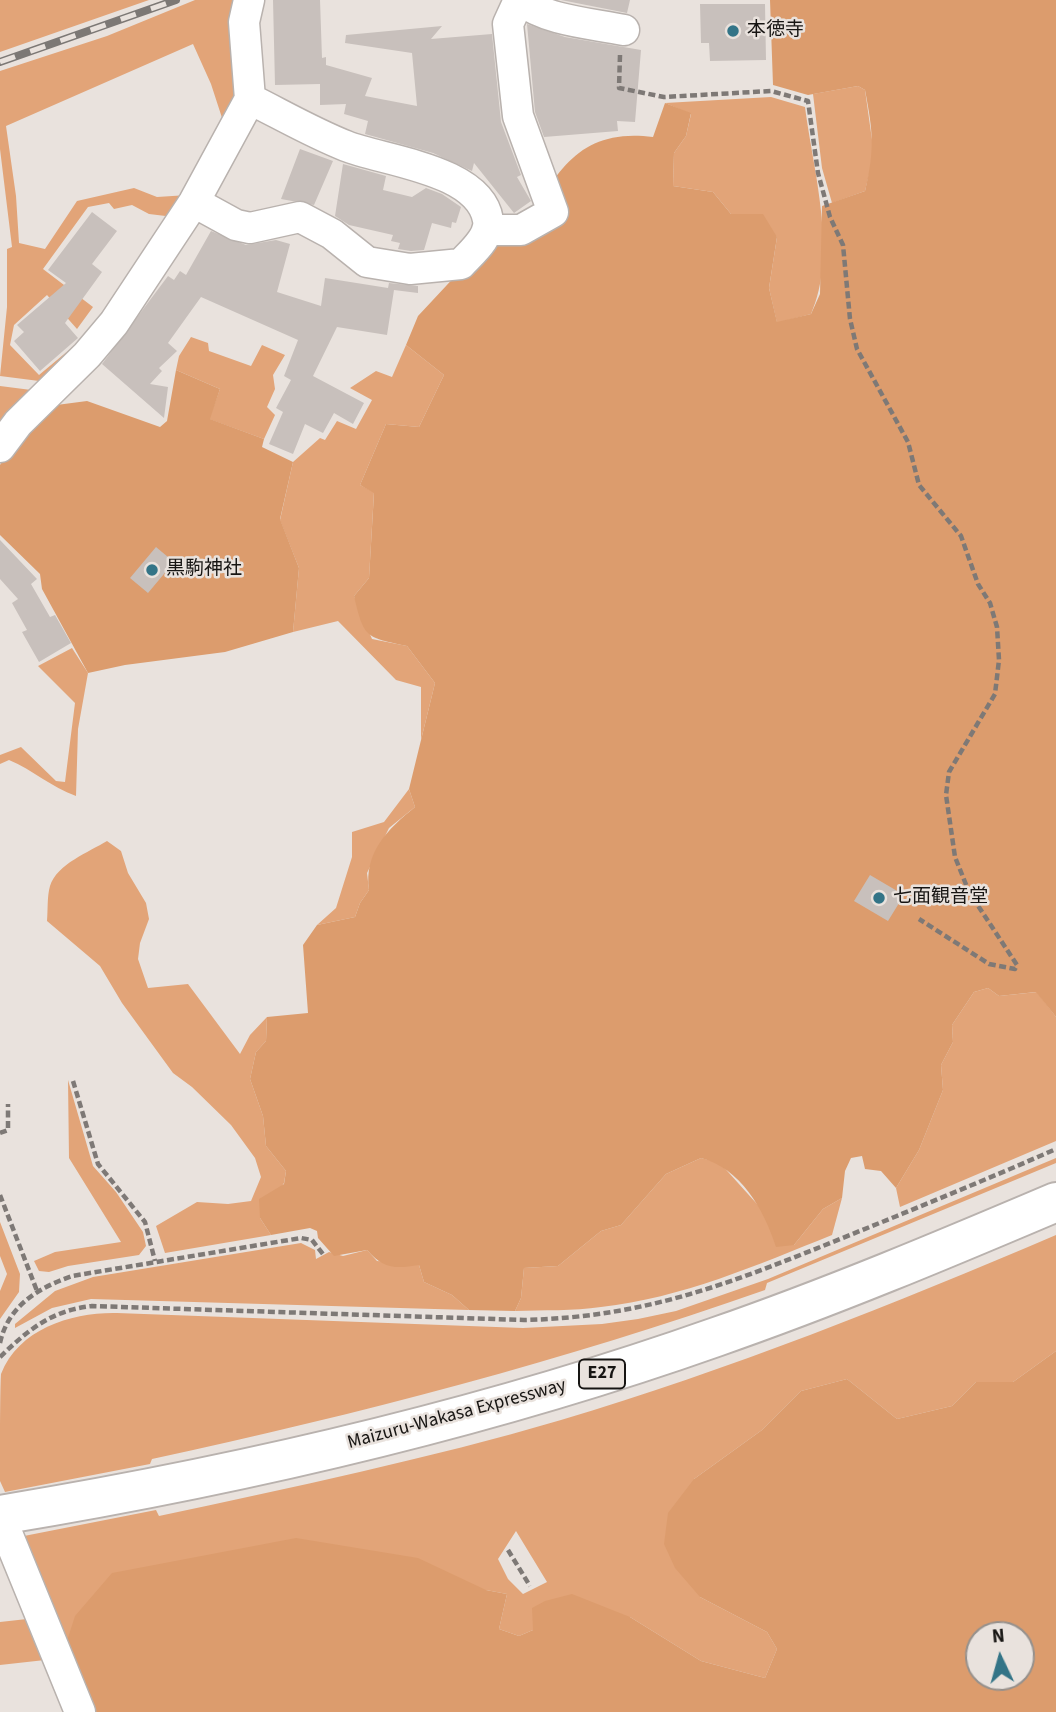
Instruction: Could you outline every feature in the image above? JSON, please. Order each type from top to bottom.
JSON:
[{"type":"highway","name":"Maizuru-Wakasa Expressway","points":[[0,1516],[332,1449],[439,1422],[620,1369],[823,1298],[1056,1202]]},
{"type":"street","points":[[0,447],[18,423],[87,355],[114,323],[194,202],[250,99],[244,22],[249,0]]},
{"type":"street","points":[[487,230],[521,230],[553,212],[519,116],[508,24],[519,0],[543,13],[624,30]]},
{"type":"street","points":[[194,202],[236,225],[250,228],[300,217],[332,234],[367,262],[410,269],[461,264],[483,240],[489,222],[485,212],[474,197],[449,178],[428,167],[347,147],[250,99]]},
{"type":"street","points":[[0,1516],[80,1712]]},
{"type":"path","points":[[624,30],[617,71],[619,88],[664,97],[771,91],[808,101],[818,173],[830,217],[843,245],[850,319],[857,349],[885,395],[908,442],[919,485],[961,536],[978,584],[990,603],[997,627],[999,680],[995,694],[949,772],[946,795],[955,857],[969,892],[1017,965],[1015,969],[989,964],[919,919]]},
{"type":"path","points":[[73,1081],[98,1164],[145,1222],[152,1238],[155,1261]]},
{"type":"path","points":[[0,1133],[8,1130],[8,1104]]},
{"type":"path","points":[[0,1357],[39,1322],[75,1308],[92,1306],[524,1320],[562,1319],[637,1310],[737,1281],[1056,1149]]},
{"type":"path","points":[[0,1195],[37,1291]]},
{"type":"path","points":[[0,1343],[11,1317],[37,1291],[72,1276],[301,1238],[312,1240],[323,1254]]},
{"type":"path","points":[[508,1550],[530,1586]]},
{"type":"shaded area","points":[[0,0],[149,0],[0,52]]},
{"type":"shaded area","points":[[195,0],[239,0],[241,98],[225,127],[211,84],[193,44],[6,126],[16,196],[19,243],[45,249],[77,201],[134,188],[157,197],[188,195],[174,217],[149,214],[132,205],[114,209],[109,203],[88,207],[43,269],[93,307],[77,329],[47,295],[14,325],[10,345],[39,375],[87,335],[47,382],[0,376],[7,307],[7,249],[12,247],[0,149],[0,71],[107,36]]},
{"type":"shaded area","points":[[770,0],[1056,0],[1056,1017],[1036,992],[999,996],[988,988],[974,992],[952,1025],[953,1042],[941,1065],[943,1090],[919,1150],[896,1188],[881,1171],[865,1169],[862,1156],[851,1158],[845,1171],[842,1198],[823,1209],[794,1245],[776,1247],[765,1218],[749,1192],[727,1171],[701,1158],[666,1174],[621,1225],[601,1231],[558,1266],[524,1268],[521,1298],[515,1311],[469,1310],[452,1295],[424,1282],[419,1265],[390,1266],[379,1261],[367,1250],[334,1256],[318,1238],[317,1231],[310,1228],[271,1235],[260,1218],[259,1199],[284,1184],[286,1171],[266,1146],[263,1116],[250,1079],[256,1052],[266,1041],[267,1017],[308,1013],[303,945],[317,925],[355,917],[369,890],[370,864],[380,842],[415,807],[409,789],[435,683],[407,646],[375,638],[364,628],[361,621],[354,596],[369,578],[374,493],[360,485],[386,424],[419,427],[444,375],[406,345],[418,316],[488,241],[522,234],[545,193],[571,160],[587,148],[605,140],[627,136],[653,137],[665,103],[691,113],[686,136],[674,153],[673,186],[713,192],[731,214],[763,214],[777,237],[769,288],[777,322],[811,314],[820,294],[822,206],[865,191],[872,152],[870,118],[865,90],[858,86],[808,95],[773,85]]},
{"type":"shaded area","points":[[858,86],[865,90],[874,154],[865,191],[832,203],[822,168],[813,94]]},
{"type":"shaded area","points":[[771,97],[805,107],[818,184],[823,239],[819,290],[811,314],[777,323],[769,288],[777,237],[731,214],[713,192],[673,186],[674,153],[686,136],[691,114],[665,103]]},
{"type":"shaded area","points":[[191,337],[208,343],[209,351],[251,366],[262,345],[285,355],[273,375],[275,389],[267,407],[275,415],[264,439],[209,419],[220,389],[176,370],[179,356]]},
{"type":"shaded area","points":[[406,345],[444,375],[419,427],[386,424],[360,485],[374,492],[369,578],[354,596],[372,639],[407,646],[435,683],[421,740],[421,687],[396,680],[338,621],[293,632],[299,568],[280,520],[293,462],[320,438],[325,440],[337,421],[356,429],[372,400],[350,388],[376,371],[392,377]]},
{"type":"shaded area","points":[[176,370],[220,389],[210,419],[264,439],[262,447],[293,462],[280,519],[299,568],[293,632],[225,652],[125,665],[88,673],[42,589],[40,574],[0,535],[0,465],[13,443],[49,406],[87,401],[160,427],[167,421]]},
{"type":"shaded area","points":[[0,386],[39,391],[0,432]]},
{"type":"shaded area","points":[[72,648],[88,673],[78,729],[76,796],[9,760],[0,764],[0,755],[21,747],[56,781],[65,782],[75,703],[38,666]]},
{"type":"shaded area","points":[[409,789],[415,807],[389,828],[367,873],[369,890],[355,917],[317,925],[336,908],[352,857],[352,832],[384,822]]},
{"type":"shaded area","points":[[107,841],[121,851],[128,873],[146,903],[149,919],[140,943],[138,959],[148,988],[188,984],[240,1054],[250,1035],[267,1017],[266,1041],[256,1052],[250,1079],[263,1116],[266,1146],[286,1171],[284,1183],[260,1218],[271,1235],[165,1253],[156,1226],[197,1202],[228,1204],[251,1201],[261,1177],[255,1158],[231,1125],[192,1087],[173,1073],[122,1003],[100,966],[47,921],[49,890],[59,871],[74,859]]},
{"type":"shaded area","points":[[988,988],[999,996],[1037,992],[1056,1017],[1056,1141],[900,1207],[896,1188],[919,1150],[943,1090],[941,1065],[953,1042],[952,1025],[974,992]]},
{"type":"shaded area","points":[[68,1080],[93,1166],[116,1192],[143,1232],[146,1246],[139,1255],[68,1266],[49,1272],[39,1271],[34,1261],[55,1252],[121,1242],[69,1158]]},
{"type":"shaded area","points":[[701,1158],[720,1163],[794,1245],[823,1209],[842,1198],[832,1235],[719,1279],[661,1296],[590,1308],[515,1311],[521,1298],[524,1268],[558,1266],[601,1231],[621,1225],[666,1174]]},
{"type":"shaded area","points":[[1056,1158],[1056,1163],[767,1283],[765,1290],[614,1340],[538,1363],[307,1424],[152,1459],[150,1464],[5,1492],[0,1481],[1,1374],[9,1358],[34,1334],[66,1320],[100,1313],[117,1313],[523,1328],[602,1324],[638,1319],[676,1311],[768,1279]]},
{"type":"shaded area","points":[[0,1222],[20,1274],[19,1292],[0,1319],[0,1291],[7,1274],[0,1256]]},
{"type":"shaded area","points":[[1056,1235],[1056,1351],[1013,1382],[976,1382],[952,1406],[897,1419],[847,1379],[801,1391],[762,1430],[694,1479],[700,1597],[767,1632],[777,1649],[765,1678],[701,1661],[630,1617],[533,1630],[519,1636],[499,1629],[507,1594],[486,1590],[66,1644],[24,1536],[156,1510],[159,1516],[411,1460],[561,1420],[749,1358]],"holes":[[[516,1531],[547,1582],[523,1594],[508,1579],[498,1559]]]},
{"type":"shaded area","points":[[301,1243],[315,1250],[316,1259],[329,1252],[343,1256],[367,1250],[377,1261],[419,1265],[424,1282],[452,1295],[469,1310],[91,1299],[52,1308],[15,1328],[15,1324],[55,1291],[93,1277]]},
{"type":"shaded area","points":[[1056,1351],[1056,1712],[96,1712],[66,1644],[75,1616],[112,1573],[296,1538],[418,1558],[486,1590],[507,1594],[499,1629],[519,1636],[533,1630],[532,1608],[545,1601],[572,1594],[630,1617],[701,1661],[765,1678],[777,1649],[767,1632],[700,1597],[675,1568],[664,1544],[668,1513],[694,1479],[762,1430],[801,1391],[847,1379],[897,1419],[952,1406],[976,1382],[1013,1382]]},
{"type":"shaded area","points":[[27,1619],[45,1660],[0,1665],[0,1622]]},
{"type":"building","points":[[273,0],[320,0],[322,58],[326,57],[326,65],[372,78],[365,96],[417,106],[412,53],[345,43],[346,35],[442,26],[431,39],[492,34],[501,122],[521,175],[517,177],[531,201],[514,213],[474,163],[472,171],[433,153],[365,134],[368,121],[344,114],[346,104],[320,105],[320,84],[275,85]]},
{"type":"building","points":[[561,0],[630,0],[627,13]]},
{"type":"building","name":"本徳寺","points":[[700,4],[765,4],[766,60],[710,61],[709,43],[701,43]]},
{"type":"building","points":[[527,24],[565,37],[641,50],[635,122],[617,121],[618,131],[544,137],[535,112]]},
{"type":"building","points":[[300,149],[333,161],[314,205],[281,199]]},
{"type":"building","points":[[343,164],[386,176],[383,190],[412,197],[426,188],[442,194],[461,207],[456,223],[452,222],[451,228],[432,223],[424,250],[411,251],[398,249],[400,243],[391,241],[393,235],[349,225],[335,216]]},
{"type":"building","points":[[92,212],[117,231],[92,264],[102,272],[65,323],[78,338],[40,371],[14,341],[24,332],[17,325],[66,283],[48,270]]},
{"type":"building","points":[[211,231],[246,245],[276,240],[290,244],[277,292],[321,306],[325,278],[388,288],[389,283],[418,286],[418,293],[394,290],[387,335],[337,327],[313,376],[364,403],[353,424],[334,413],[323,433],[305,424],[293,454],[269,444],[283,412],[276,408],[291,380],[284,376],[298,340],[201,297],[168,343],[177,351],[159,368],[162,371],[150,384],[168,387],[164,418],[102,364],[168,276],[174,280],[180,271],[186,275]]},
{"type":"building","points":[[0,540],[37,579],[31,584],[50,617],[55,615],[71,643],[39,662],[22,632],[27,630],[12,603],[18,599],[0,579]]},
{"type":"building","name":"黒駒神社","points":[[156,547],[174,562],[148,593],[130,578]]},
{"type":"building","name":"七面観音堂","points":[[870,875],[904,895],[888,921],[854,901]]},
{"type":"railway","points":[[0,62],[176,0]]},
{"type":"place","name":"本徳寺","points":[[733,31]]},
{"type":"place","name":"黒駒神社","points":[[152,570]]},
{"type":"place","name":"七面観音堂","points":[[879,898]]}]
